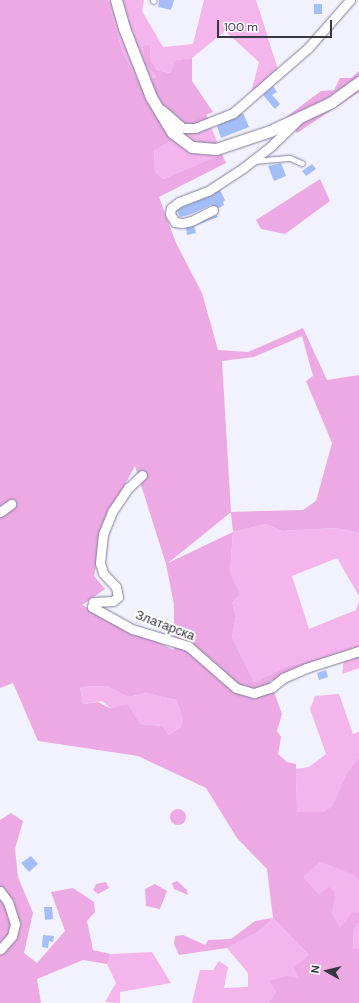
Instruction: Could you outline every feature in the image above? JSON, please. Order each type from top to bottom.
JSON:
[{"type":"street","points":[[116,0],[124,28],[151,97],[172,132],[186,144],[201,149],[230,146],[298,120],[330,103],[359,82]]},
{"type":"street","points":[[151,97],[172,120],[183,128],[195,128],[233,113],[308,48],[350,0]]},
{"type":"street","points":[[213,210],[191,222],[182,223],[175,222],[170,214],[171,208],[179,202],[208,191],[251,162],[298,120]]},
{"type":"street","name":"Златарска","points":[[142,475],[128,488],[112,512],[103,534],[100,563],[103,573],[119,593],[118,597],[113,601],[93,602],[92,607],[132,629],[188,646],[236,688],[254,693],[272,687],[283,678],[306,668],[359,651]]},
{"type":"street","points":[[0,512],[11,504]]},
{"type":"street","points":[[0,891],[8,902],[15,924],[12,936],[0,950]]},
{"type":"lane","points":[[251,162],[290,158],[302,163]]},
{"type":"shaded area","points":[[0,0],[108,0],[122,50],[136,77],[149,80],[156,77],[145,64],[143,46],[150,45],[151,61],[157,70],[170,73],[176,60],[192,58],[192,81],[213,112],[206,115],[208,119],[154,150],[155,172],[163,179],[222,154],[226,163],[159,197],[176,243],[202,293],[218,350],[248,352],[303,328],[327,380],[359,375],[359,533],[337,528],[282,531],[266,524],[233,532],[230,574],[240,594],[232,602],[236,616],[232,637],[254,682],[286,667],[345,651],[345,660],[270,681],[282,714],[277,731],[281,737],[278,754],[287,762],[296,764],[297,812],[323,812],[332,806],[348,771],[359,757],[359,881],[356,876],[320,862],[303,877],[319,895],[329,887],[335,892],[332,913],[340,928],[353,912],[359,913],[359,923],[354,929],[353,949],[359,949],[359,1003],[268,1003],[276,992],[270,981],[287,976],[299,979],[294,967],[309,955],[273,918],[267,869],[237,838],[206,788],[138,756],[38,741],[13,683],[0,688]],"holes":[[[302,336],[313,376],[306,381],[332,443],[316,501],[303,510],[231,512],[222,361],[254,357]],[[135,466],[166,564],[174,605],[174,650],[82,605],[105,589],[94,576],[105,521]],[[230,513],[231,513],[233,532],[168,563]],[[107,686],[128,697],[146,693],[176,700],[182,716],[181,727],[169,735],[163,726],[140,724],[127,704],[111,709],[98,702],[83,704],[80,687]]]},
{"type":"shaded area","points":[[108,0],[144,0],[142,11],[163,47],[193,44],[204,0],[256,0],[281,79],[251,93],[259,62],[225,31],[192,58],[176,60],[170,73],[157,70],[151,61],[150,45],[145,64],[156,77],[149,80],[136,77],[122,50]]},
{"type":"shaded area","points":[[359,71],[359,92],[297,133],[286,117],[321,91],[334,90],[340,78],[351,78]]},
{"type":"shaded area","points":[[208,119],[222,154],[163,179],[155,172],[154,149]]},
{"type":"shaded area","points":[[320,179],[330,201],[285,234],[261,229],[256,220]]},
{"type":"shaded area","points":[[266,524],[282,531],[337,528],[359,533],[359,596],[337,558],[292,576],[309,629],[356,610],[359,601],[359,668],[342,674],[345,651],[286,667],[254,682],[232,637],[236,616],[232,602],[230,574],[233,532]]},
{"type":"shaded area","points":[[107,686],[128,697],[146,693],[176,700],[182,716],[181,727],[169,735],[163,726],[140,724],[111,709],[102,701],[83,704],[80,687]]},
{"type":"shaded area","points":[[339,694],[353,734],[359,732],[359,757],[348,771],[332,806],[323,812],[297,812],[296,769],[309,767],[326,754],[310,709],[315,696]]},
{"type":"shaded area","points":[[175,809],[181,809],[186,814],[184,823],[181,825],[175,825],[170,820],[170,814]]},
{"type":"shaded area","points":[[11,813],[23,821],[15,849],[18,877],[33,913],[24,953],[37,963],[65,931],[51,892],[73,888],[94,902],[95,912],[87,921],[93,950],[111,954],[107,964],[83,960],[37,979],[41,1003],[0,1003],[0,820]]},
{"type":"shaded area","points":[[320,862],[357,876],[359,881],[359,913],[353,913],[340,929],[332,913],[302,877]]},
{"type":"shaded area","points":[[177,881],[187,890],[188,895],[174,889],[172,883]]},
{"type":"shaded area","points":[[106,882],[109,888],[98,894],[93,890],[96,884]]},
{"type":"shaded area","points":[[155,884],[167,891],[160,909],[146,906],[145,889]]},
{"type":"shaded area","points":[[273,918],[309,955],[299,979],[276,992],[268,1003],[192,1003],[200,970],[213,970],[219,961],[228,967],[224,988],[248,987],[248,973],[227,948],[258,932]]},
{"type":"shaded area","points":[[273,918],[258,932],[227,948],[179,955],[174,944],[175,936],[183,935],[205,945],[208,940],[231,939],[255,921]]},
{"type":"shaded area","points":[[359,923],[359,949],[353,950],[354,929]]},
{"type":"shaded area","points":[[152,952],[171,983],[120,992],[120,1003],[105,1002],[116,983],[107,964],[111,954]]},
{"type":"building","points":[[159,0],[174,0],[171,10],[158,7]]},
{"type":"building","points":[[314,4],[322,4],[322,14],[314,14]]},
{"type":"building","points":[[273,86],[277,92],[272,95],[280,104],[275,109],[263,95]]},
{"type":"building","points":[[243,113],[249,127],[221,138],[217,126]]},
{"type":"building","points":[[281,163],[286,176],[274,181],[268,166]]},
{"type":"building","points":[[312,164],[316,169],[306,176],[302,171]]},
{"type":"building","points":[[220,190],[225,200],[223,202],[224,205],[219,208],[211,205],[189,215],[180,217],[177,211],[182,207]]},
{"type":"building","points":[[217,215],[218,217],[194,226],[196,233],[187,235],[186,228]]},
{"type":"building","points":[[326,670],[328,677],[319,680],[317,673]]},
{"type":"building","points":[[31,856],[38,864],[29,872],[21,863]]},
{"type":"building","points":[[44,907],[52,907],[53,919],[45,920]]},
{"type":"building","points":[[43,935],[54,936],[53,942],[49,941],[48,948],[42,947]]}]
